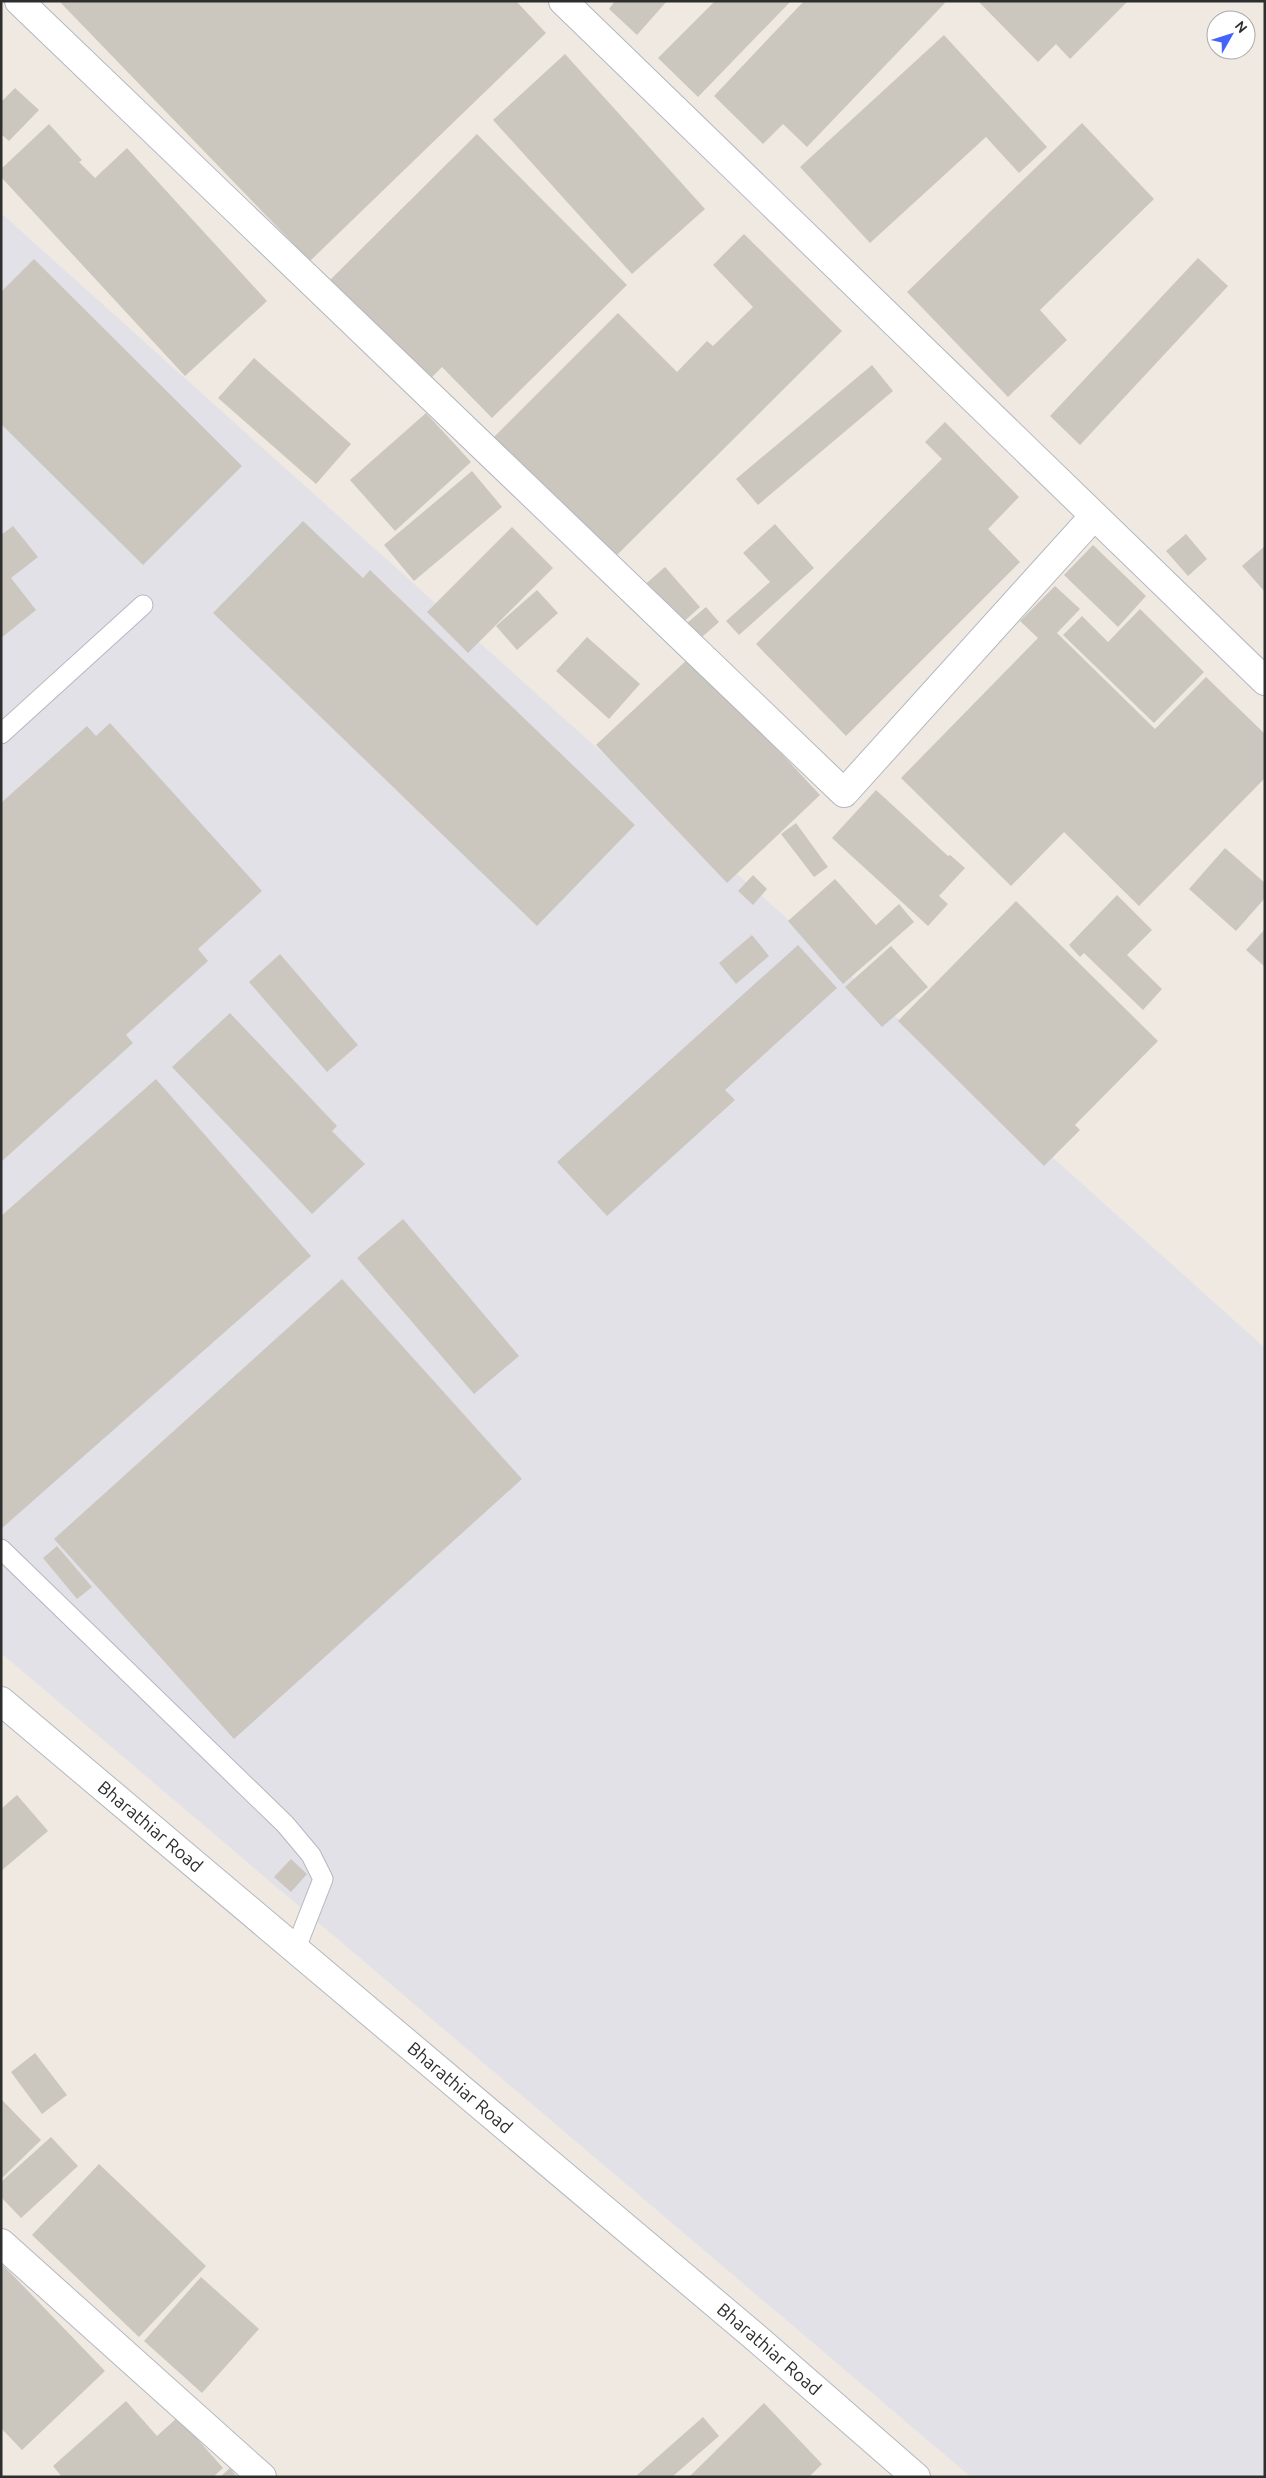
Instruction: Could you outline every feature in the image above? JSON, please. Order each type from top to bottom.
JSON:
[{"type":"street","points":[[19,1],[844,794],[1094,516]]},
{"type":"street","points":[[563,1],[1265,681]]},
{"type":"street","name":"Bharathiar Road","points":[[1,1700],[754,2336],[916,2477]]},
{"type":"street","points":[[1,2243],[262,2477]]},
{"type":"lane","points":[[1,734],[143,605]]},
{"type":"lane","points":[[1,1549],[286,1824],[311,1855],[324,1879],[296,1948]]},
{"type":"shaded area","points":[[1,213],[1265,1348],[1265,2477],[971,2477],[1,1653]]},
{"type":"building","points":[[59,1],[516,1],[546,33],[310,261]]},
{"type":"building","points":[[615,1],[667,1],[637,35],[609,9]]},
{"type":"building","points":[[715,1],[791,1],[698,97],[658,58]]},
{"type":"building","points":[[804,1],[943,1],[945,3],[807,147],[783,124],[763,144],[714,96]]},
{"type":"building","points":[[978,1],[1128,1],[1070,59],[1056,44],[1038,62]]},
{"type":"building","points":[[944,35],[1047,147],[1019,173],[986,137],[870,243],[800,167]]},
{"type":"building","points":[[565,54],[705,209],[632,274],[493,120]]},
{"type":"building","points":[[15,88],[39,110],[9,141],[1,134],[1,102]]},
{"type":"building","points":[[1082,123],[1154,199],[1040,310],[1067,340],[1008,397],[907,292]]},
{"type":"building","points":[[49,124],[82,160],[79,162],[95,178],[127,148],[267,301],[185,376],[1,177],[1,169]]},
{"type":"building","points":[[477,134],[627,285],[492,418],[442,367],[428,381],[329,281]]},
{"type":"building","points":[[744,234],[842,331],[611,561],[491,440],[618,313],[677,372],[707,341],[713,346],[753,307],[713,265]]},
{"type":"building","points":[[1198,258],[1228,286],[1080,445],[1050,416]]},
{"type":"building","points":[[34,259],[242,466],[143,565],[1,424],[1,292]]},
{"type":"building","points":[[254,358],[351,444],[316,484],[218,398]]},
{"type":"building","points":[[872,365],[893,391],[758,505],[736,479]]},
{"type":"building","points":[[426,413],[471,462],[395,531],[350,480]]},
{"type":"building","points":[[945,422],[1019,497],[988,529],[1020,562],[846,736],[756,644],[942,459],[925,442]]},
{"type":"building","points":[[472,471],[502,507],[414,581],[384,545]]},
{"type":"building","points":[[303,521],[363,578],[370,570],[635,825],[537,926],[213,613]]},
{"type":"building","points":[[775,524],[814,568],[739,635],[726,621],[770,582],[743,553]]},
{"type":"building","points":[[13,526],[38,557],[11,578],[36,610],[1,638],[1,535]]},
{"type":"building","points":[[512,527],[553,568],[468,653],[427,612]]},
{"type":"building","points":[[1186,534],[1207,559],[1188,576],[1166,551]]},
{"type":"building","points":[[1093,545],[1146,596],[1118,627],[1064,575]]},
{"type":"building","points":[[1265,546],[1265,592],[1242,566]]},
{"type":"building","points":[[665,567],[700,607],[678,627],[641,588]]},
{"type":"building","points":[[1055,586],[1080,609],[1057,633],[1155,729],[1206,677],[1265,734],[1265,778],[1139,906],[1064,832],[1011,886],[901,778],[1038,638],[1020,621]]},
{"type":"building","points":[[537,590],[558,613],[517,650],[496,626]]},
{"type":"building","points":[[706,607],[719,622],[694,644],[680,629]]},
{"type":"building","points":[[1140,609],[1204,672],[1154,723],[1063,635],[1082,616],[1108,642]]},
{"type":"building","points":[[587,637],[640,684],[609,719],[556,671]]},
{"type":"building","points":[[691,656],[820,795],[727,883],[596,745]]},
{"type":"building","points":[[110,723],[262,891],[198,949],[208,961],[126,1035],[133,1043],[1,1162],[1,803],[87,726],[96,736]]},
{"type":"building","points":[[876,790],[948,856],[950,855],[965,868],[939,896],[948,904],[928,926],[832,838]]},
{"type":"building","points":[[796,823],[828,867],[814,877],[781,834]]},
{"type":"building","points":[[1225,848],[1265,883],[1265,898],[1236,931],[1189,889]]},
{"type":"building","points":[[753,875],[767,889],[753,905],[738,891]]},
{"type":"building","points":[[835,879],[876,925],[899,904],[914,922],[843,984],[788,921]]},
{"type":"building","points":[[1117,895],[1152,930],[1127,955],[1162,989],[1143,1010],[1084,953],[1080,957],[1069,945]]},
{"type":"building","points":[[1016,901],[1158,1041],[1075,1125],[1080,1130],[1044,1166],[898,1021]]},
{"type":"building","points":[[1265,929],[1265,967],[1246,950]]},
{"type":"building","points":[[752,935],[769,956],[736,984],[719,963]]},
{"type":"building","points":[[798,945],[837,988],[725,1090],[735,1100],[607,1216],[557,1162]]},
{"type":"building","points":[[891,946],[928,987],[882,1027],[845,987]]},
{"type":"building","points":[[280,954],[358,1045],[327,1072],[249,982]]},
{"type":"building","points":[[230,1013],[337,1126],[332,1131],[365,1164],[312,1214],[172,1067]]},
{"type":"building","points":[[156,1079],[311,1256],[1,1529],[1,1216]]},
{"type":"building","points":[[403,1219],[519,1356],[474,1394],[357,1258]]},
{"type":"building","points":[[342,1279],[522,1479],[234,1739],[54,1539]]},
{"type":"building","points":[[57,1546],[92,1587],[77,1599],[43,1558]]},
{"type":"building","points":[[17,1795],[48,1831],[1,1871],[1,1809]]},
{"type":"building","points":[[291,1859],[307,1874],[291,1892],[274,1877]]},
{"type":"building","points":[[35,2053],[67,2095],[42,2114],[11,2072]]},
{"type":"building","points":[[1,2099],[41,2140],[1,2179]]},
{"type":"building","points":[[51,2137],[78,2166],[21,2218],[1,2197],[1,2182]]},
{"type":"building","points":[[99,2164],[206,2266],[139,2337],[32,2235]]},
{"type":"building","points":[[1,2263],[105,2371],[22,2450],[1,2428]]},
{"type":"building","points":[[201,2277],[259,2329],[202,2393],[144,2341]]},
{"type":"building","points":[[126,2401],[157,2436],[178,2417],[223,2468],[213,2477],[62,2477],[53,2466]]},
{"type":"building","points":[[764,2403],[822,2464],[809,2477],[689,2477]]},
{"type":"building","points":[[703,2417],[719,2436],[672,2477],[635,2477]]},
{"type":"building","points":[[230,2468],[237,2477],[220,2477]]}]
